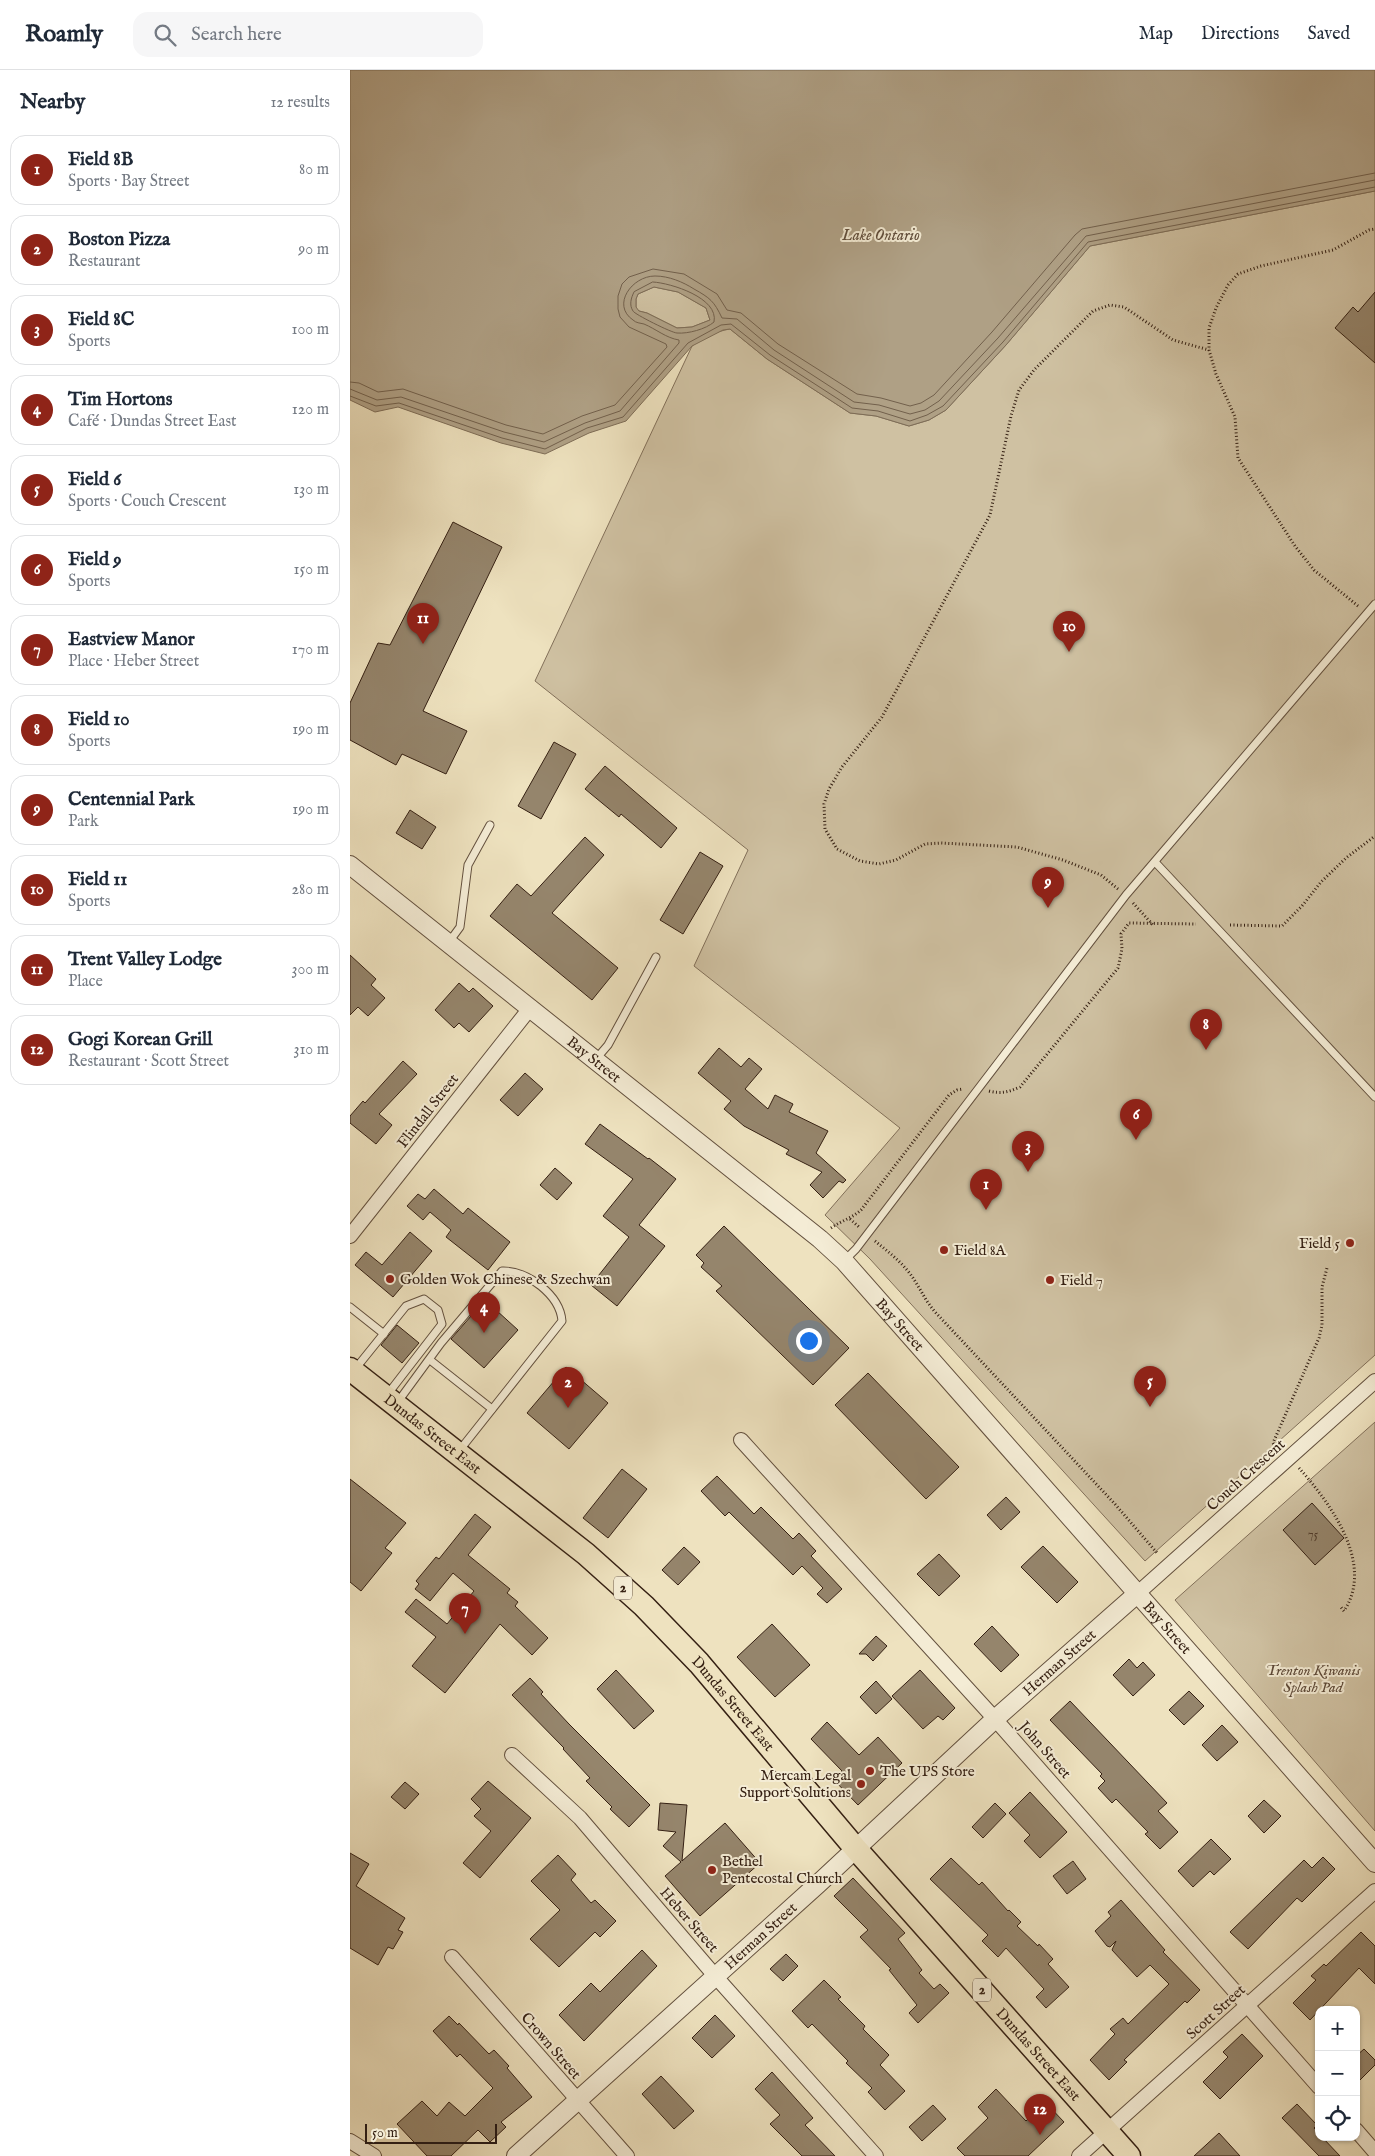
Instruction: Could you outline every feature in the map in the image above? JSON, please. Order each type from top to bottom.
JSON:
[{"type":"main road","name":"Dundas Street East","points":[[352,1370],[586,1554],[644,1606],[699,1664],[856,1849],[1129,2156]]},
{"type":"street","name":"Bay Street","points":[[350,865],[596,1059],[820,1239],[844,1261],[1375,1863]]},
{"type":"street","name":"Flindall Street","points":[[352,1229],[531,1007]]},
{"type":"street","name":"Couch Crescent","points":[[1138,1593],[1375,1381]]},
{"type":"street","name":"John Street","points":[[741,1440],[995,1719],[1315,2082]]},
{"type":"street","name":"Herman Street","points":[[516,2156],[716,1977],[995,1719],[1138,1593]]},
{"type":"street","name":"Heber Street","points":[[512,1755],[580,1818],[716,1977],[876,2156]]},
{"type":"street","name":"Scott Street","points":[[1079,2156],[1375,1891]]},
{"type":"street","name":"Crown Street","points":[[452,1957],[627,2156]]},
{"type":"street","points":[[1360,2135],[1375,2152]]},
{"type":"street","points":[[350,2141],[374,2156]]},
{"type":"lane","points":[[844,1261],[867,1234],[1126,895],[1375,604]]},
{"type":"lane","points":[[449,942],[460,927],[468,865],[490,826]]},
{"type":"lane","points":[[1155,862],[1375,1097]]},
{"type":"lane","points":[[596,1059],[608,1045],[656,957]]},
{"type":"lane","points":[[391,1401],[430,1360],[502,1271],[513,1271],[523,1274],[550,1295],[559,1306],[562,1321],[457,1454]]},
{"type":"lane","points":[[352,1370],[406,1306],[424,1298],[438,1310],[442,1324],[391,1401]]},
{"type":"lane","points":[[350,1307],[384,1334]]},
{"type":"lane","points":[[430,1360],[492,1410]]},
{"type":"path","points":[[1367,613],[1314,570],[1295,546],[1253,484],[1238,458],[1235,417],[1216,374],[1209,350],[1209,328],[1216,308],[1228,285],[1238,274],[1261,266],[1333,250],[1375,228]]},
{"type":"path","points":[[1153,924],[1126,895],[1101,875],[1062,860],[1017,847],[941,843],[925,844],[896,860],[879,864],[860,861],[837,849],[825,830],[824,804],[829,789],[842,767],[882,718],[990,515],[1011,416],[1020,390],[1034,370],[1093,311],[1110,304],[1124,308],[1173,340],[1209,350]]},
{"type":"path","points":[[820,1239],[834,1227],[850,1219],[861,1210],[949,1095],[957,1090],[976,1089],[1001,1093],[1011,1092],[1020,1087],[1118,968],[1122,949],[1122,934],[1130,923],[1282,926],[1327,876],[1346,858],[1375,836]]},
{"type":"path","points":[[850,1219],[907,1270],[930,1307],[1114,1503],[1158,1555]]},
{"type":"green space","points":[[1375,191],[1375,1355],[1145,1561],[870,1259],[825,1215],[900,1128],[694,966],[748,850],[535,681],[692,346],[700,340],[730,329],[767,359],[850,413],[876,416],[909,426],[929,420],[946,410],[1006,345],[1090,246]]},
{"type":"green space","points":[[654,287],[678,292],[706,308],[710,320],[692,327],[677,328],[639,311],[636,308],[638,294]]},
{"type":"green space","name":"Trenton Kiwanis Splash Pad","points":[[1375,1422],[1375,1831],[1175,1600]]},
{"type":"water","name":"Lake Ontario","points":[[350,70],[1375,70],[1375,191],[1090,246],[1006,345],[946,410],[929,420],[909,426],[876,416],[850,413],[767,359],[730,329],[723,330],[692,346],[626,421],[589,433],[545,454],[501,443],[398,407],[375,412],[350,400]],"holes":[[[654,287],[678,292],[706,308],[710,320],[692,327],[677,328],[639,311],[636,307],[638,294]]]},
{"type":"building","points":[[1375,292],[1375,363],[1335,328],[1353,307],[1358,312]]},
{"type":"building","points":[[453,522],[502,547],[423,711],[467,731],[446,774],[402,754],[396,765],[350,740],[350,703],[378,643],[390,645]]},
{"type":"building","points":[[554,742],[576,754],[541,819],[518,806]]},
{"type":"building","points":[[605,766],[677,828],[661,848],[621,814],[619,817],[585,789]]},
{"type":"building","points":[[410,810],[436,827],[422,849],[396,833]]},
{"type":"building","points":[[585,837],[604,855],[552,913],[618,968],[592,1000],[490,916],[517,884],[531,896]]},
{"type":"building","points":[[700,852],[723,866],[683,934],[660,920]]},
{"type":"building","points":[[350,955],[376,979],[371,985],[385,998],[368,1016],[358,1007],[350,1015]]},
{"type":"building","points":[[459,983],[469,992],[473,988],[493,1006],[469,1032],[459,1023],[454,1028],[435,1010]]},
{"type":"building","points":[[719,1048],[741,1067],[749,1058],[762,1069],[745,1089],[768,1109],[775,1095],[793,1104],[789,1112],[828,1131],[816,1153],[846,1180],[843,1183],[839,1181],[823,1198],[810,1185],[822,1172],[786,1154],[789,1150],[744,1126],[724,1109],[731,1101],[698,1073]]},
{"type":"building","points":[[403,1061],[417,1074],[379,1114],[392,1125],[376,1144],[350,1123],[350,1116],[363,1101],[365,1103]]},
{"type":"building","points":[[525,1073],[543,1089],[518,1116],[500,1100]]},
{"type":"building","points":[[600,1124],[676,1179],[639,1225],[665,1246],[617,1306],[591,1285],[629,1237],[603,1216],[633,1179],[585,1144]]},
{"type":"building","points":[[555,1168],[572,1183],[557,1200],[540,1185]]},
{"type":"building","points":[[434,1189],[463,1214],[468,1208],[510,1242],[488,1270],[446,1237],[451,1230],[430,1212],[423,1220],[407,1206],[418,1194],[425,1199]]},
{"type":"building","points":[[724,1226],[849,1348],[813,1385],[716,1291],[722,1286],[701,1267],[704,1263],[696,1255]]},
{"type":"building","points":[[410,1232],[432,1251],[393,1297],[355,1265],[366,1252],[382,1265]]},
{"type":"building","points":[[485,1300],[518,1330],[484,1368],[451,1339]]},
{"type":"building","points":[[397,1325],[419,1343],[402,1363],[381,1345]]},
{"type":"building","points":[[566,1367],[608,1403],[569,1449],[527,1413]]},
{"type":"building","points":[[868,1373],[959,1467],[926,1499],[835,1405]]},
{"type":"building","points":[[622,1469],[647,1489],[608,1538],[583,1518]]},
{"type":"building","points":[[717,1476],[754,1514],[761,1507],[793,1539],[799,1533],[816,1551],[811,1556],[842,1589],[827,1603],[817,1594],[823,1588],[802,1566],[793,1575],[729,1512],[725,1516],[701,1491]]},
{"type":"building","points":[[350,1479],[406,1523],[385,1548],[392,1553],[361,1591],[350,1582]]},
{"type":"building","points":[[1006,1497],[1020,1512],[1001,1530],[987,1515]]},
{"type":"building","points":[[1312,1503],[1344,1538],[1315,1565],[1283,1530]]},
{"type":"building","points":[[475,1514],[491,1527],[468,1555],[510,1589],[507,1593],[518,1602],[515,1606],[548,1638],[532,1655],[500,1624],[445,1693],[412,1666],[436,1637],[405,1612],[416,1599],[447,1624],[474,1591],[453,1573],[430,1601],[415,1589],[419,1584],[416,1581],[436,1557],[439,1559]]},
{"type":"building","points":[[1043,1546],[1078,1582],[1057,1603],[1021,1567]]},
{"type":"building","points":[[684,1547],[700,1562],[678,1585],[662,1570]]},
{"type":"building","points":[[939,1554],[960,1576],[939,1596],[917,1574]]},
{"type":"building","points":[[772,1624],[810,1665],[775,1697],[737,1657]]},
{"type":"building","points":[[992,1626],[1019,1655],[1001,1672],[974,1644]]},
{"type":"building","points":[[876,1636],[887,1646],[873,1661],[866,1654],[859,1654]]},
{"type":"building","points":[[1129,1659],[1137,1668],[1143,1662],[1155,1675],[1133,1696],[1113,1675]]},
{"type":"building","points":[[616,1670],[654,1711],[634,1729],[597,1689]]},
{"type":"building","points":[[920,1670],[955,1708],[943,1720],[938,1716],[923,1729],[892,1696]]},
{"type":"building","points":[[530,1678],[543,1692],[541,1694],[569,1724],[650,1805],[629,1827],[610,1809],[612,1807],[586,1781],[590,1778],[564,1748],[512,1695]]},
{"type":"building","points":[[876,1681],[892,1699],[876,1714],[860,1697]]},
{"type":"building","points":[[1189,1691],[1204,1706],[1184,1725],[1169,1710]]},
{"type":"building","points":[[1070,1701],[1167,1803],[1158,1811],[1178,1832],[1160,1849],[1145,1834],[1148,1832],[1116,1799],[1112,1803],[1098,1788],[1105,1781],[1100,1776],[1102,1774],[1050,1720]]},
{"type":"building","points":[[827,1722],[859,1755],[878,1737],[902,1763],[858,1805],[833,1779],[842,1771],[811,1739]]},
{"type":"building","points":[[1222,1725],[1238,1742],[1217,1761],[1202,1745]]},
{"type":"building","points":[[488,1781],[531,1818],[480,1878],[463,1863],[491,1831],[474,1816],[481,1809],[471,1799]]},
{"type":"building","points":[[405,1782],[419,1794],[405,1809],[391,1797]]},
{"type":"building","points":[[1030,1792],[1067,1832],[1040,1858],[1024,1841],[1030,1835],[1009,1813]]},
{"type":"building","points":[[1264,1800],[1281,1816],[1264,1833],[1248,1816]]},
{"type":"building","name":"Bethel Pentecostal Church","points":[[660,1803],[687,1805],[682,1861],[725,1823],[760,1863],[700,1916],[665,1876],[681,1862],[663,1846],[676,1832],[658,1830]]},
{"type":"building","points":[[995,1803],[1006,1814],[983,1838],[972,1827]]},
{"type":"building","points":[[1211,1839],[1231,1859],[1214,1875],[1210,1871],[1193,1887],[1178,1871]]},
{"type":"building","points":[[350,1853],[369,1864],[356,1886],[405,1918],[398,1930],[403,1932],[393,1949],[388,1947],[378,1965],[350,1948]]},
{"type":"building","points":[[558,1855],[576,1874],[571,1880],[591,1903],[595,1900],[616,1921],[600,1937],[595,1932],[559,1967],[530,1939],[560,1910],[531,1881]]},
{"type":"building","points":[[1323,1857],[1335,1869],[1302,1902],[1297,1898],[1248,1949],[1230,1932],[1304,1860],[1312,1868]]},
{"type":"building","points":[[951,1858],[979,1885],[982,1882],[1008,1911],[1021,1922],[1017,1926],[1038,1946],[1039,1944],[1053,1959],[1048,1964],[1069,1987],[1046,2008],[1036,1997],[1044,1989],[1006,1948],[998,1957],[982,1941],[988,1935],[930,1879]]},
{"type":"building","points":[[1073,1861],[1086,1879],[1067,1894],[1053,1876]]},
{"type":"building","points":[[853,1878],[905,1933],[898,1939],[922,1970],[919,1973],[934,1989],[940,1984],[949,1993],[918,2023],[909,2013],[917,2005],[889,1970],[891,1969],[860,1937],[868,1930],[834,1896]]},
{"type":"building","points":[[1121,1900],[1165,1950],[1163,1952],[1200,1990],[1187,2003],[1185,2001],[1124,2060],[1127,2062],[1109,2080],[1090,2060],[1115,2034],[1110,2029],[1123,2018],[1128,2024],[1169,1984],[1150,1965],[1137,1977],[1112,1950],[1116,1941],[1110,1947],[1107,1946],[1095,1931],[1111,1916],[1108,1912]]},
{"type":"building","points":[[1361,1932],[1375,1946],[1375,1984],[1359,1968],[1323,2006],[1315,2006],[1315,2015],[1310,2020],[1293,2003],[1316,1980],[1311,1976],[1324,1964],[1326,1966]]},
{"type":"building","points":[[642,1950],[657,1966],[584,2041],[559,2015],[591,1983],[600,1992]]},
{"type":"building","points":[[786,1954],[798,1966],[783,1981],[770,1969]]},
{"type":"building","points":[[824,1980],[841,1997],[838,1999],[865,2026],[863,2029],[889,2055],[880,2065],[905,2091],[885,2110],[868,2092],[872,2088],[846,2063],[848,2061],[812,2024],[808,2028],[792,2011]]},
{"type":"building","points":[[715,2015],[735,2036],[712,2058],[692,2038]]},
{"type":"building","points":[[449,2016],[458,2025],[459,2023],[489,2054],[494,2050],[509,2066],[507,2068],[532,2097],[501,2122],[506,2127],[490,2142],[478,2130],[451,2156],[427,2156],[397,2124],[422,2101],[437,2116],[449,2102],[465,2116],[493,2088],[460,2054],[457,2057],[433,2031]]},
{"type":"building","points":[[1242,2034],[1263,2056],[1220,2099],[1203,2082],[1228,2057],[1223,2052]]},
{"type":"building","points":[[1364,2049],[1375,2060],[1375,2065],[1360,2080],[1360,2052]]},
{"type":"building","points":[[772,2072],[813,2118],[805,2125],[835,2156],[802,2156],[770,2124],[780,2115],[755,2089]]},
{"type":"building","points":[[661,2076],[694,2111],[674,2129],[642,2094]]},
{"type":"building","points":[[996,2089],[1026,2121],[1045,2102],[1064,2122],[1028,2156],[965,2156],[957,2148],[988,2118],[978,2107]]},
{"type":"building","points":[[1297,2104],[1315,2123],[1315,2141],[1326,2141],[1340,2156],[1319,2156],[1282,2118]]},
{"type":"building","points":[[933,2105],[946,2119],[922,2141],[909,2127]]},
{"type":"building","points":[[1219,2133],[1240,2156],[1194,2156]]},
{"type":"place","name":"Trent Valley Lodge","points":[[423,644]]},
{"type":"place","name":"Field 11","points":[[1069,652]]},
{"type":"place","name":"Centennial Park","points":[[1048,908]]},
{"type":"place","name":"Field 10","points":[[1206,1050]]},
{"type":"place","name":"Field 9","points":[[1136,1140]]},
{"type":"place","name":"Field 8C","points":[[1028,1172]]},
{"type":"place","name":"Field 8B","points":[[986,1210]]},
{"type":"place","name":"Field 5","points":[[1350,1243]]},
{"type":"place","name":"Field 8A","points":[[944,1250]]},
{"type":"place","name":"Golden Wok Chinese & Szechwan","points":[[390,1279]]},
{"type":"place","name":"Field 7","points":[[1050,1280]]},
{"type":"place","name":"Tim Hortons","points":[[484,1333]]},
{"type":"place","name":"Field 6","points":[[1150,1407]]},
{"type":"place","name":"Boston Pizza","points":[[568,1408]]},
{"type":"place","name":"Eastview Manor","points":[[465,1634]]},
{"type":"place","name":"The UPS Store","points":[[870,1771]]},
{"type":"place","name":"Mercam Legal Support Solutions","points":[[861,1784]]},
{"type":"place","name":"Bethel Pentecostal Church","points":[[712,1870]]},
{"type":"place","name":"Gogi Korean Grill","points":[[1040,2135]]}]
